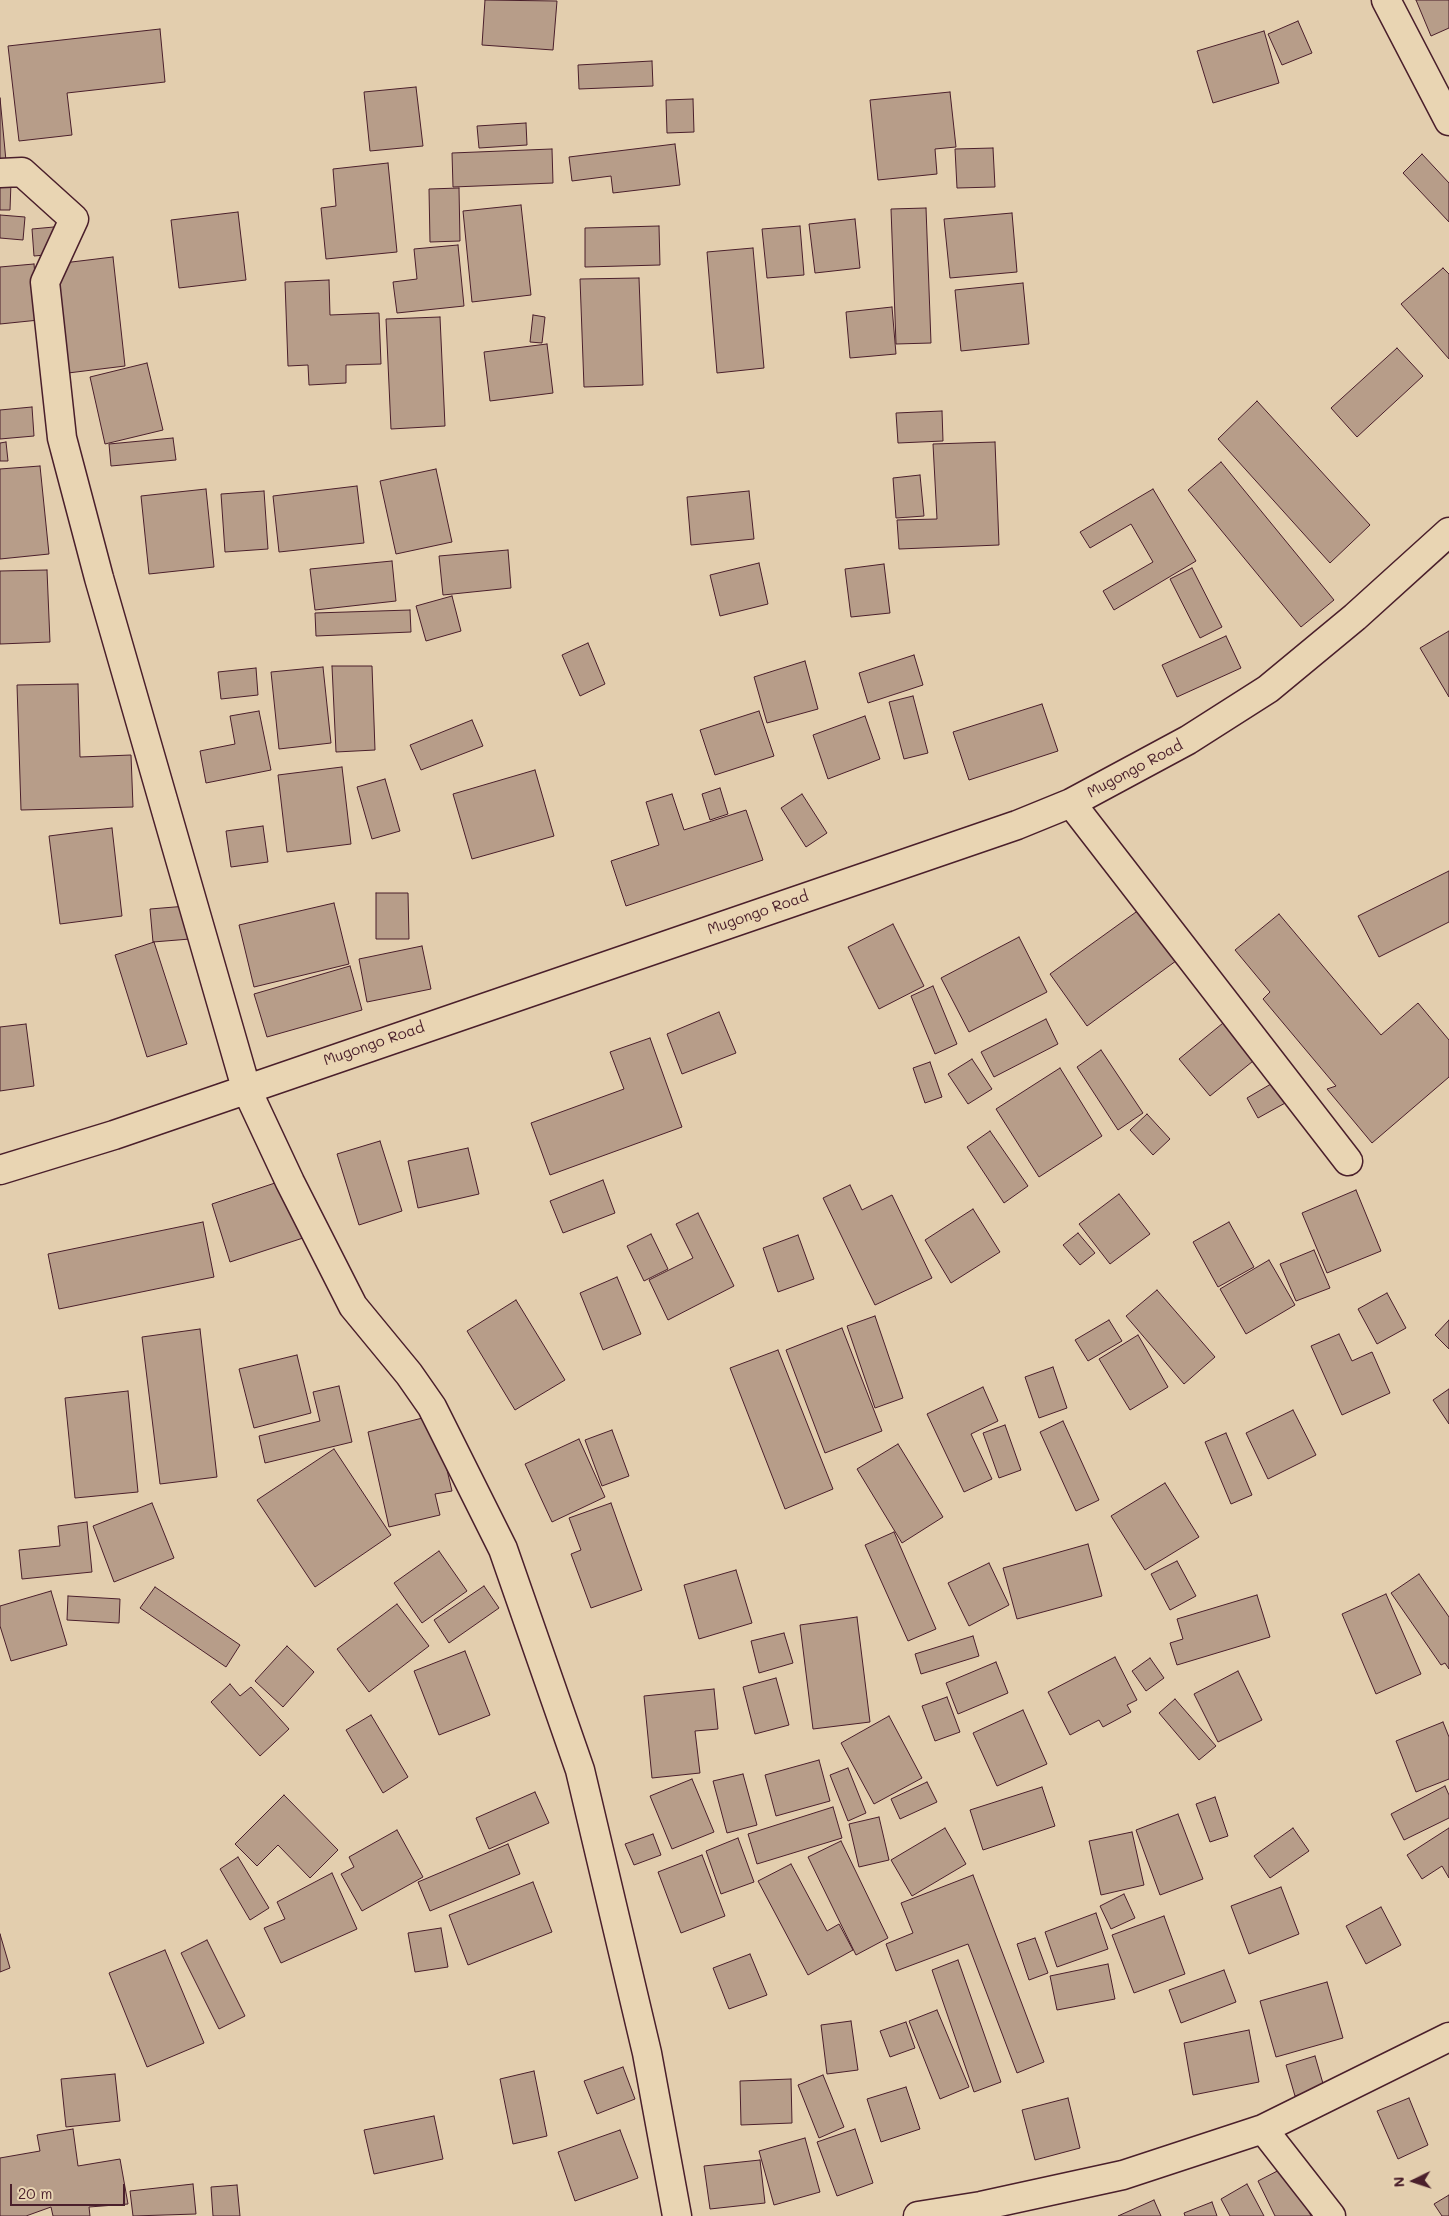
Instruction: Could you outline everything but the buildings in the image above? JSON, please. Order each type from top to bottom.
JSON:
[{"type":"street","points":[[1386,0],[1449,121]]},
{"type":"street","points":[[0,173],[22,172],[74,219],[45,282],[62,438],[99,578],[246,1088],[290,1182],[353,1306],[432,1406],[504,1549],[580,1770],[647,2053],[678,2216]]},
{"type":"street","name":"Mugongo Road","points":[[0,1170],[114,1135],[246,1088],[1008,828],[1071,804],[1188,740],[1268,689],[1355,617],[1449,532]]},
{"type":"street","points":[[1071,804],[1348,1162]]},
{"type":"street","points":[[918,2216],[985,2211],[1123,2174],[1263,2129],[1449,2037]]},
{"type":"street","points":[[1263,2129],[1332,2216]]}]
